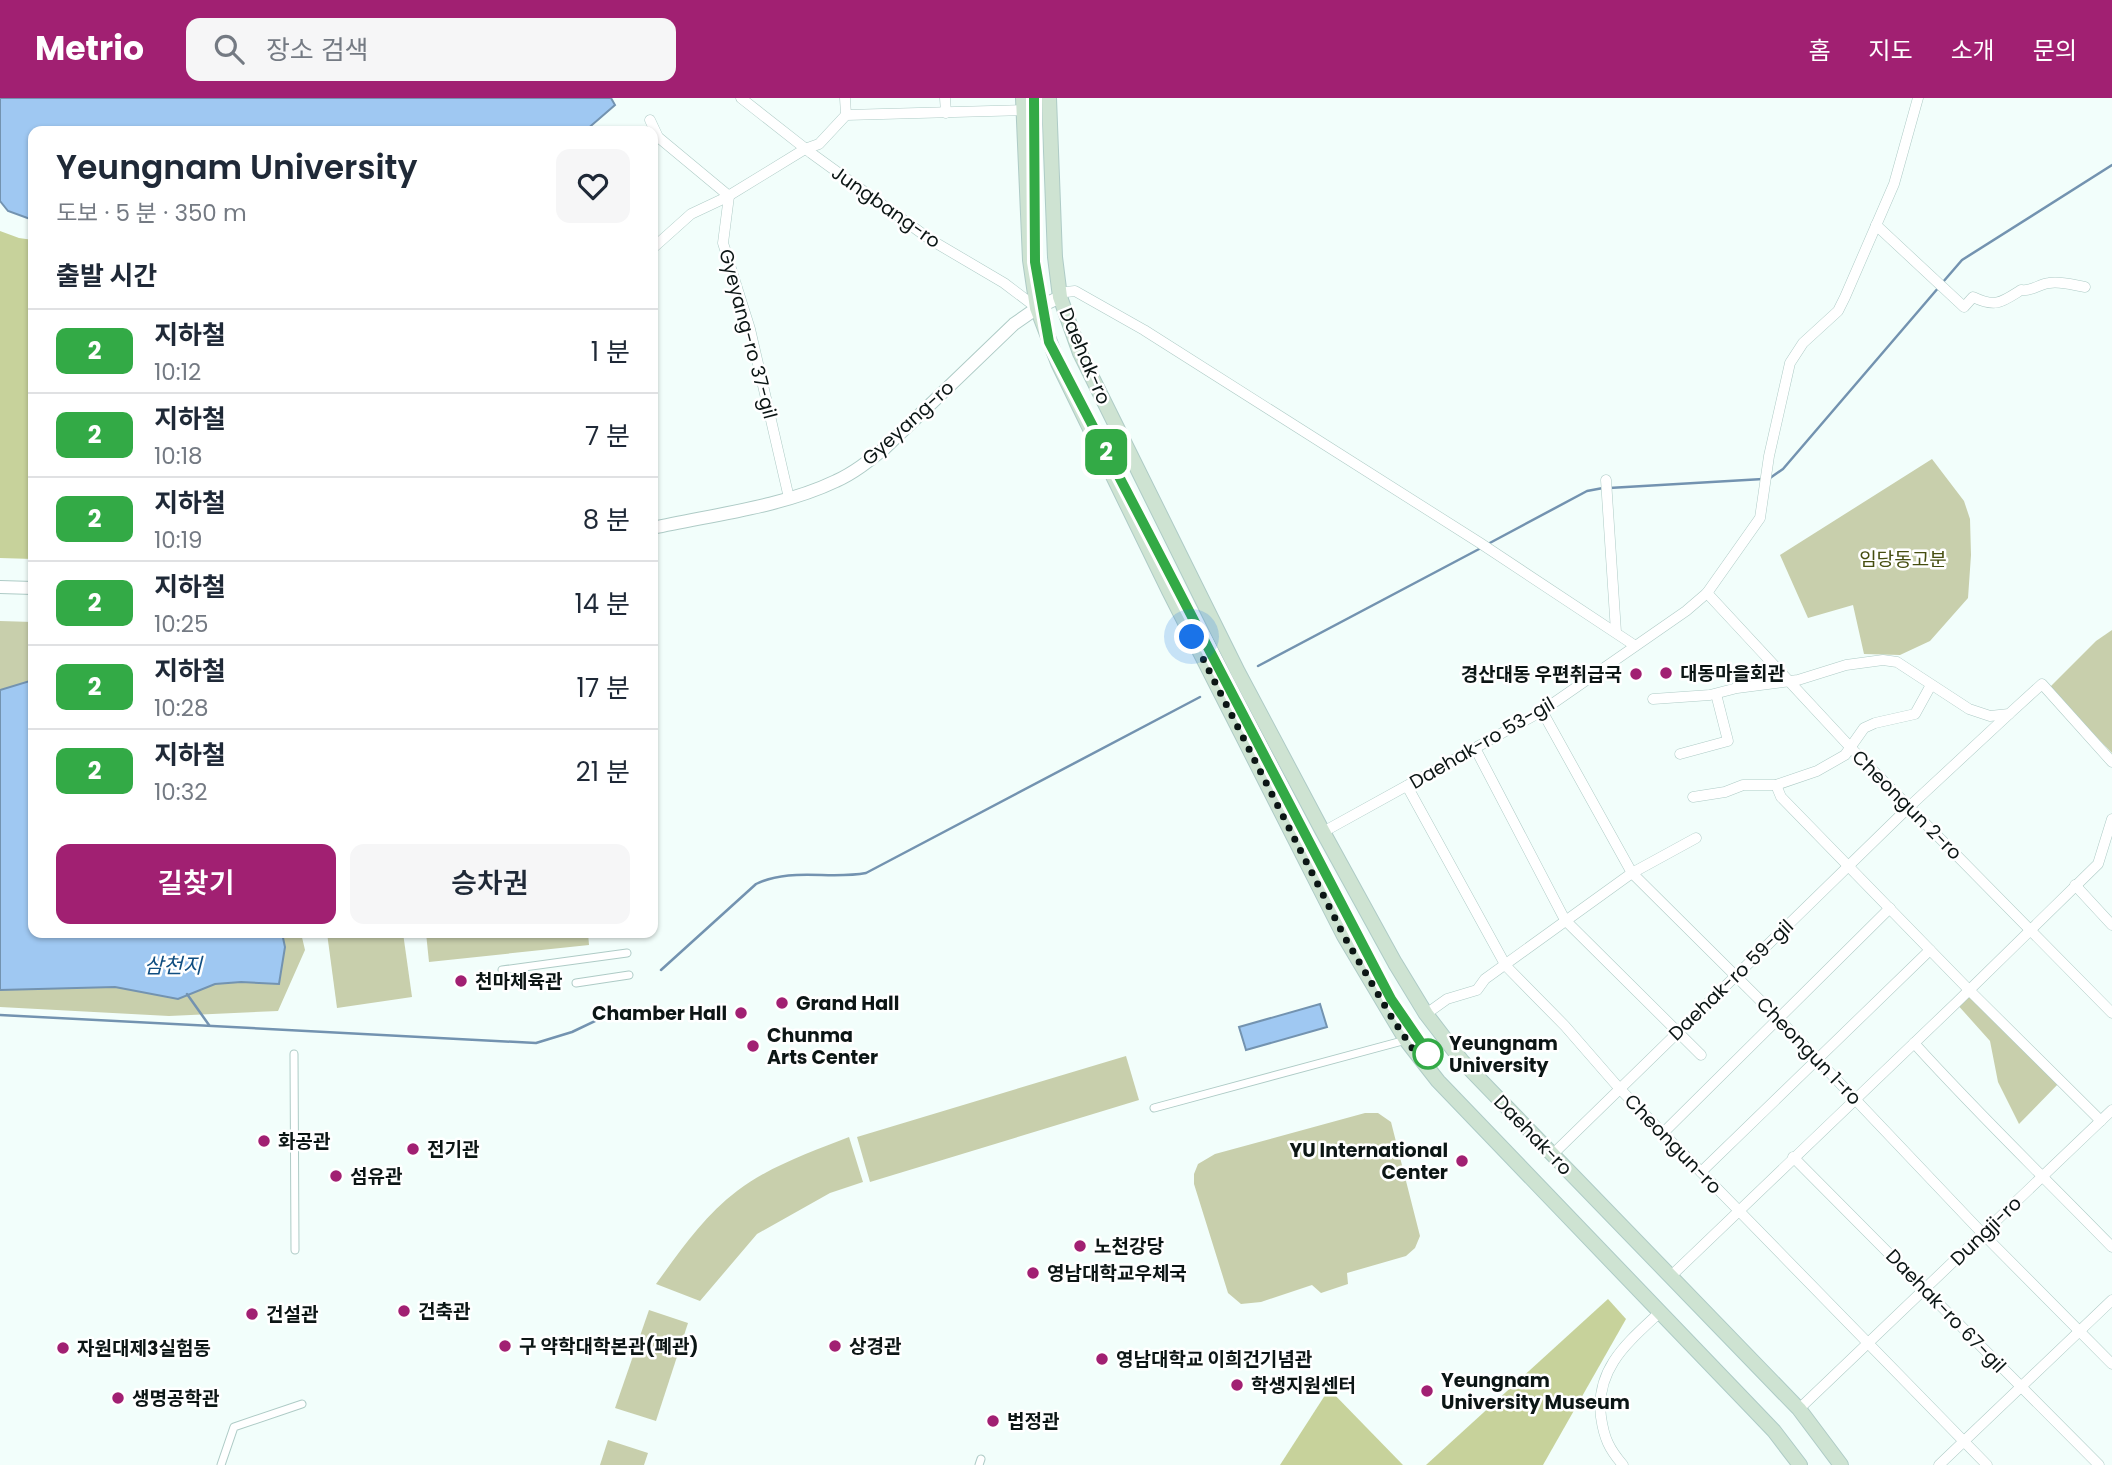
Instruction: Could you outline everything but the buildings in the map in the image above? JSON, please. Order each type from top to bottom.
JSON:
[{"type":"main road","name":"Daehak-ro","points":[[1049,98],[1055,257],[1060,297],[1080,353],[1238,671],[1395,963],[1426,1014],[1462,1061],[1799,1409],[1842,1465]]},
{"type":"main road","points":[[1023,104],[1030,260],[1037,308],[1058,363],[1169,591],[1344,936],[1406,1040],[1438,1081],[1774,1431],[1800,1465]]},
{"type":"street","name":"Jungbang-ro","points":[[741,98],[805,149],[931,240],[1004,283],[1037,308]]},
{"type":"street","points":[[845,98],[846,115]]},
{"type":"street","points":[[945,98],[946,113]]},
{"type":"street","name":"Daehak-ro 53-gil","points":[[1324,832],[1542,710],[1686,611],[1707,593],[1759,518],[1790,362],[1804,343],[1838,312],[1894,184],[1918,98]]},
{"type":"street","points":[[658,244],[691,214],[729,196],[805,149],[819,144],[846,115],[946,113],[1023,104]]},
{"type":"street","points":[[650,120],[653,126]]},
{"type":"street","points":[[658,137],[729,196]]},
{"type":"street","name":"Gyeyang-ro 37-gil","points":[[729,196],[723,243],[750,329],[789,498]]},
{"type":"street","points":[[1876,225],[1964,307],[1973,297],[1986,303],[2002,303],[2021,289],[2027,291],[2045,283],[2060,282],[2085,287]]},
{"type":"street","points":[[1060,297],[1066,292],[1075,291],[1126,320],[1480,543],[1634,645]]},
{"type":"street","name":"Gyeyang-ro","points":[[658,527],[789,498],[838,480],[868,462],[1014,324],[1037,308],[1060,297]]},
{"type":"street","points":[[1606,480],[1616,632]]},
{"type":"street","points":[[0,587],[28,588]]},
{"type":"street","name":"Cheongun 2-ro","points":[[1707,593],[1852,749],[2112,1013]]},
{"type":"street","points":[[1653,699],[1696,698],[1737,688],[1788,681],[1846,664],[1883,660],[1897,662],[1969,709],[1990,716],[2009,714]]},
{"type":"street","name":"Daehak-ro 59-gil","points":[[1552,1155],[1848,865],[2042,684],[2112,762]]},
{"type":"street","points":[[1693,797],[1725,792],[1743,785],[1776,785],[1817,771],[1852,749],[1864,728],[1915,714],[1931,685]]},
{"type":"street","points":[[1680,754],[1728,741],[1716,694]]},
{"type":"street","name":"Cheongun 1-ro","points":[[1542,710],[1632,873],[1778,1018],[1983,1234],[2112,1364]]},
{"type":"street","points":[[1475,748],[1564,920],[1701,1055]]},
{"type":"street","points":[[1776,785],[1781,797],[2101,1121]]},
{"type":"street","name":"Cheongun-ro","points":[[1407,786],[1506,966],[1619,1088],[1987,1465]]},
{"type":"street","points":[[1670,1277],[2098,864],[2111,826]]},
{"type":"street","points":[[1426,1014],[1447,999],[1477,990],[1485,979],[1506,966],[1564,920],[1632,873],[1696,838]]},
{"type":"street","points":[[2075,885],[2112,925]]},
{"type":"street","points":[[1663,1133],[1890,908]]},
{"type":"street","points":[[1701,1172],[1930,950]]},
{"type":"street","points":[[502,970],[627,953]]},
{"type":"street","points":[[576,983],[629,975]]},
{"type":"street","points":[[1154,1108],[1406,1040]]},
{"type":"street","points":[[1914,1044],[1974,1110],[2044,1176],[2112,1247]]},
{"type":"street","points":[[294,1054],[295,1250]]},
{"type":"street","name":"Dungji-ro","points":[[1799,1409],[2112,1111]]},
{"type":"street","name":"Daehak-ro 67-gil","points":[[1794,1157],[2099,1465]]},
{"type":"street","points":[[1939,1465],[2112,1300]]},
{"type":"street","points":[[1623,1465],[1608,1448],[1599,1401],[1602,1382],[1608,1369],[1626,1346],[1659,1313]]},
{"type":"street","points":[[221,1465],[234,1427],[302,1404]]},
{"type":"green space","points":[[0,231],[28,239],[28,559],[0,558]]},
{"type":"green space","name":"임당동고분","points":[[1932,459],[1964,501],[1970,519],[1968,598],[1930,641],[1900,655],[1864,654],[1853,605],[1808,618],[1780,555]]},
{"type":"green space","name":"삼천지","points":[[0,621],[28,622],[28,938],[302,938],[305,950],[278,1011],[169,1016],[0,1007]]},
{"type":"green space","points":[[2112,630],[2112,753],[2049,688],[2096,641]]},
{"type":"green space","points":[[328,938],[404,938],[412,997],[337,1008]]},
{"type":"green space","points":[[427,938],[588,938],[589,945],[429,962]]},
{"type":"green space","points":[[1969,990],[2060,1082],[2019,1124],[1998,1082],[1990,1041],[1956,1003]]},
{"type":"green space","points":[[1126,1056],[1139,1100],[870,1182],[857,1137]]},
{"type":"green space","points":[[1365,1113],[1378,1113],[1391,1122],[1420,1236],[1415,1248],[1406,1256],[1347,1273],[1348,1284],[1321,1293],[1312,1285],[1261,1302],[1241,1304],[1228,1293],[1194,1184],[1198,1164],[1215,1154]]},
{"type":"green space","points":[[849,1137],[863,1182],[830,1193],[757,1234],[700,1301],[656,1284],[703,1223],[737,1191],[777,1167]]},
{"type":"green space","points":[[1608,1299],[1626,1319],[1543,1465],[1426,1465]]},
{"type":"green space","points":[[649,1310],[688,1323],[656,1421],[615,1408]]},
{"type":"green space","points":[[1329,1389],[1403,1465],[1280,1465]]},
{"type":"green space","points":[[608,1440],[648,1453],[644,1465],[600,1465]]},
{"type":"water","points":[[0,98],[611,98],[615,105],[591,126],[28,126],[28,218],[8,211],[0,201]]},
{"type":"water","name":"삼천지","points":[[28,682],[28,938],[283,938],[285,947],[279,984],[215,984],[178,999],[115,987],[0,990],[0,690]]},
{"type":"water","points":[[1320,1004],[1327,1027],[1246,1050],[1239,1027]]},
{"type":"waterway","points":[[1943,282],[1962,260],[2112,165]]},
{"type":"waterway","points":[[1770,478],[1783,469],[1939,287]]},
{"type":"waterway","points":[[1609,488],[1763,479]]},
{"type":"waterway","points":[[1486,545],[1587,491],[1603,488]]},
{"type":"waterway","points":[[1258,666],[1481,548]]},
{"type":"waterway","points":[[661,970],[756,884],[783,876],[866,873],[1200,697]]},
{"type":"waterway","points":[[187,994],[209,1025]]},
{"type":"waterway","points":[[0,1015],[536,1043],[572,1032],[614,1012]]},
{"type":"metro line","name":"2","points":[[1034,98],[1035,262],[1049,342],[1391,999],[1430,1056]]},
{"type":"place","name":"대동마을회관","points":[[1666,673]]},
{"type":"place","name":"경산대동 우편취급국","points":[[1636,674]]},
{"type":"place","name":"천마체육관","points":[[461,981]]},
{"type":"place","name":"Grand Hall","points":[[782,1003]]},
{"type":"place","name":"Chamber Hall","points":[[741,1013]]},
{"type":"place","name":"Chunma Arts Center","points":[[753,1046]]},
{"type":"place","name":"Yeungnam University","points":[[1428,1054]]},
{"type":"place","name":"화공관","points":[[264,1141]]},
{"type":"place","name":"전기관","points":[[413,1149]]},
{"type":"place","name":"YU International Center","points":[[1462,1161]]},
{"type":"place","name":"섬유관","points":[[336,1176]]},
{"type":"place","name":"노천강당","points":[[1080,1246]]},
{"type":"place","name":"영남대학교우체국","points":[[1033,1273]]},
{"type":"place","name":"건축관","points":[[404,1311]]},
{"type":"place","name":"건설관","points":[[252,1314]]},
{"type":"place","name":"구 약학대학본관(폐관)","points":[[505,1346]]},
{"type":"place","name":"상경관","points":[[835,1346]]},
{"type":"place","name":"자원대제3실험동","points":[[63,1348]]},
{"type":"place","name":"영남대학교 이희건기념관","points":[[1102,1359]]},
{"type":"place","name":"학생지원센터","points":[[1237,1385]]},
{"type":"place","name":"Yeungnam University Museum","points":[[1427,1391]]},
{"type":"place","name":"생명공학관","points":[[118,1398]]},
{"type":"place","name":"법정관","points":[[993,1421]]},
{"type":"route","points":[[1192,637],[1354,955],[1417,1055],[1428,1054]]}]
